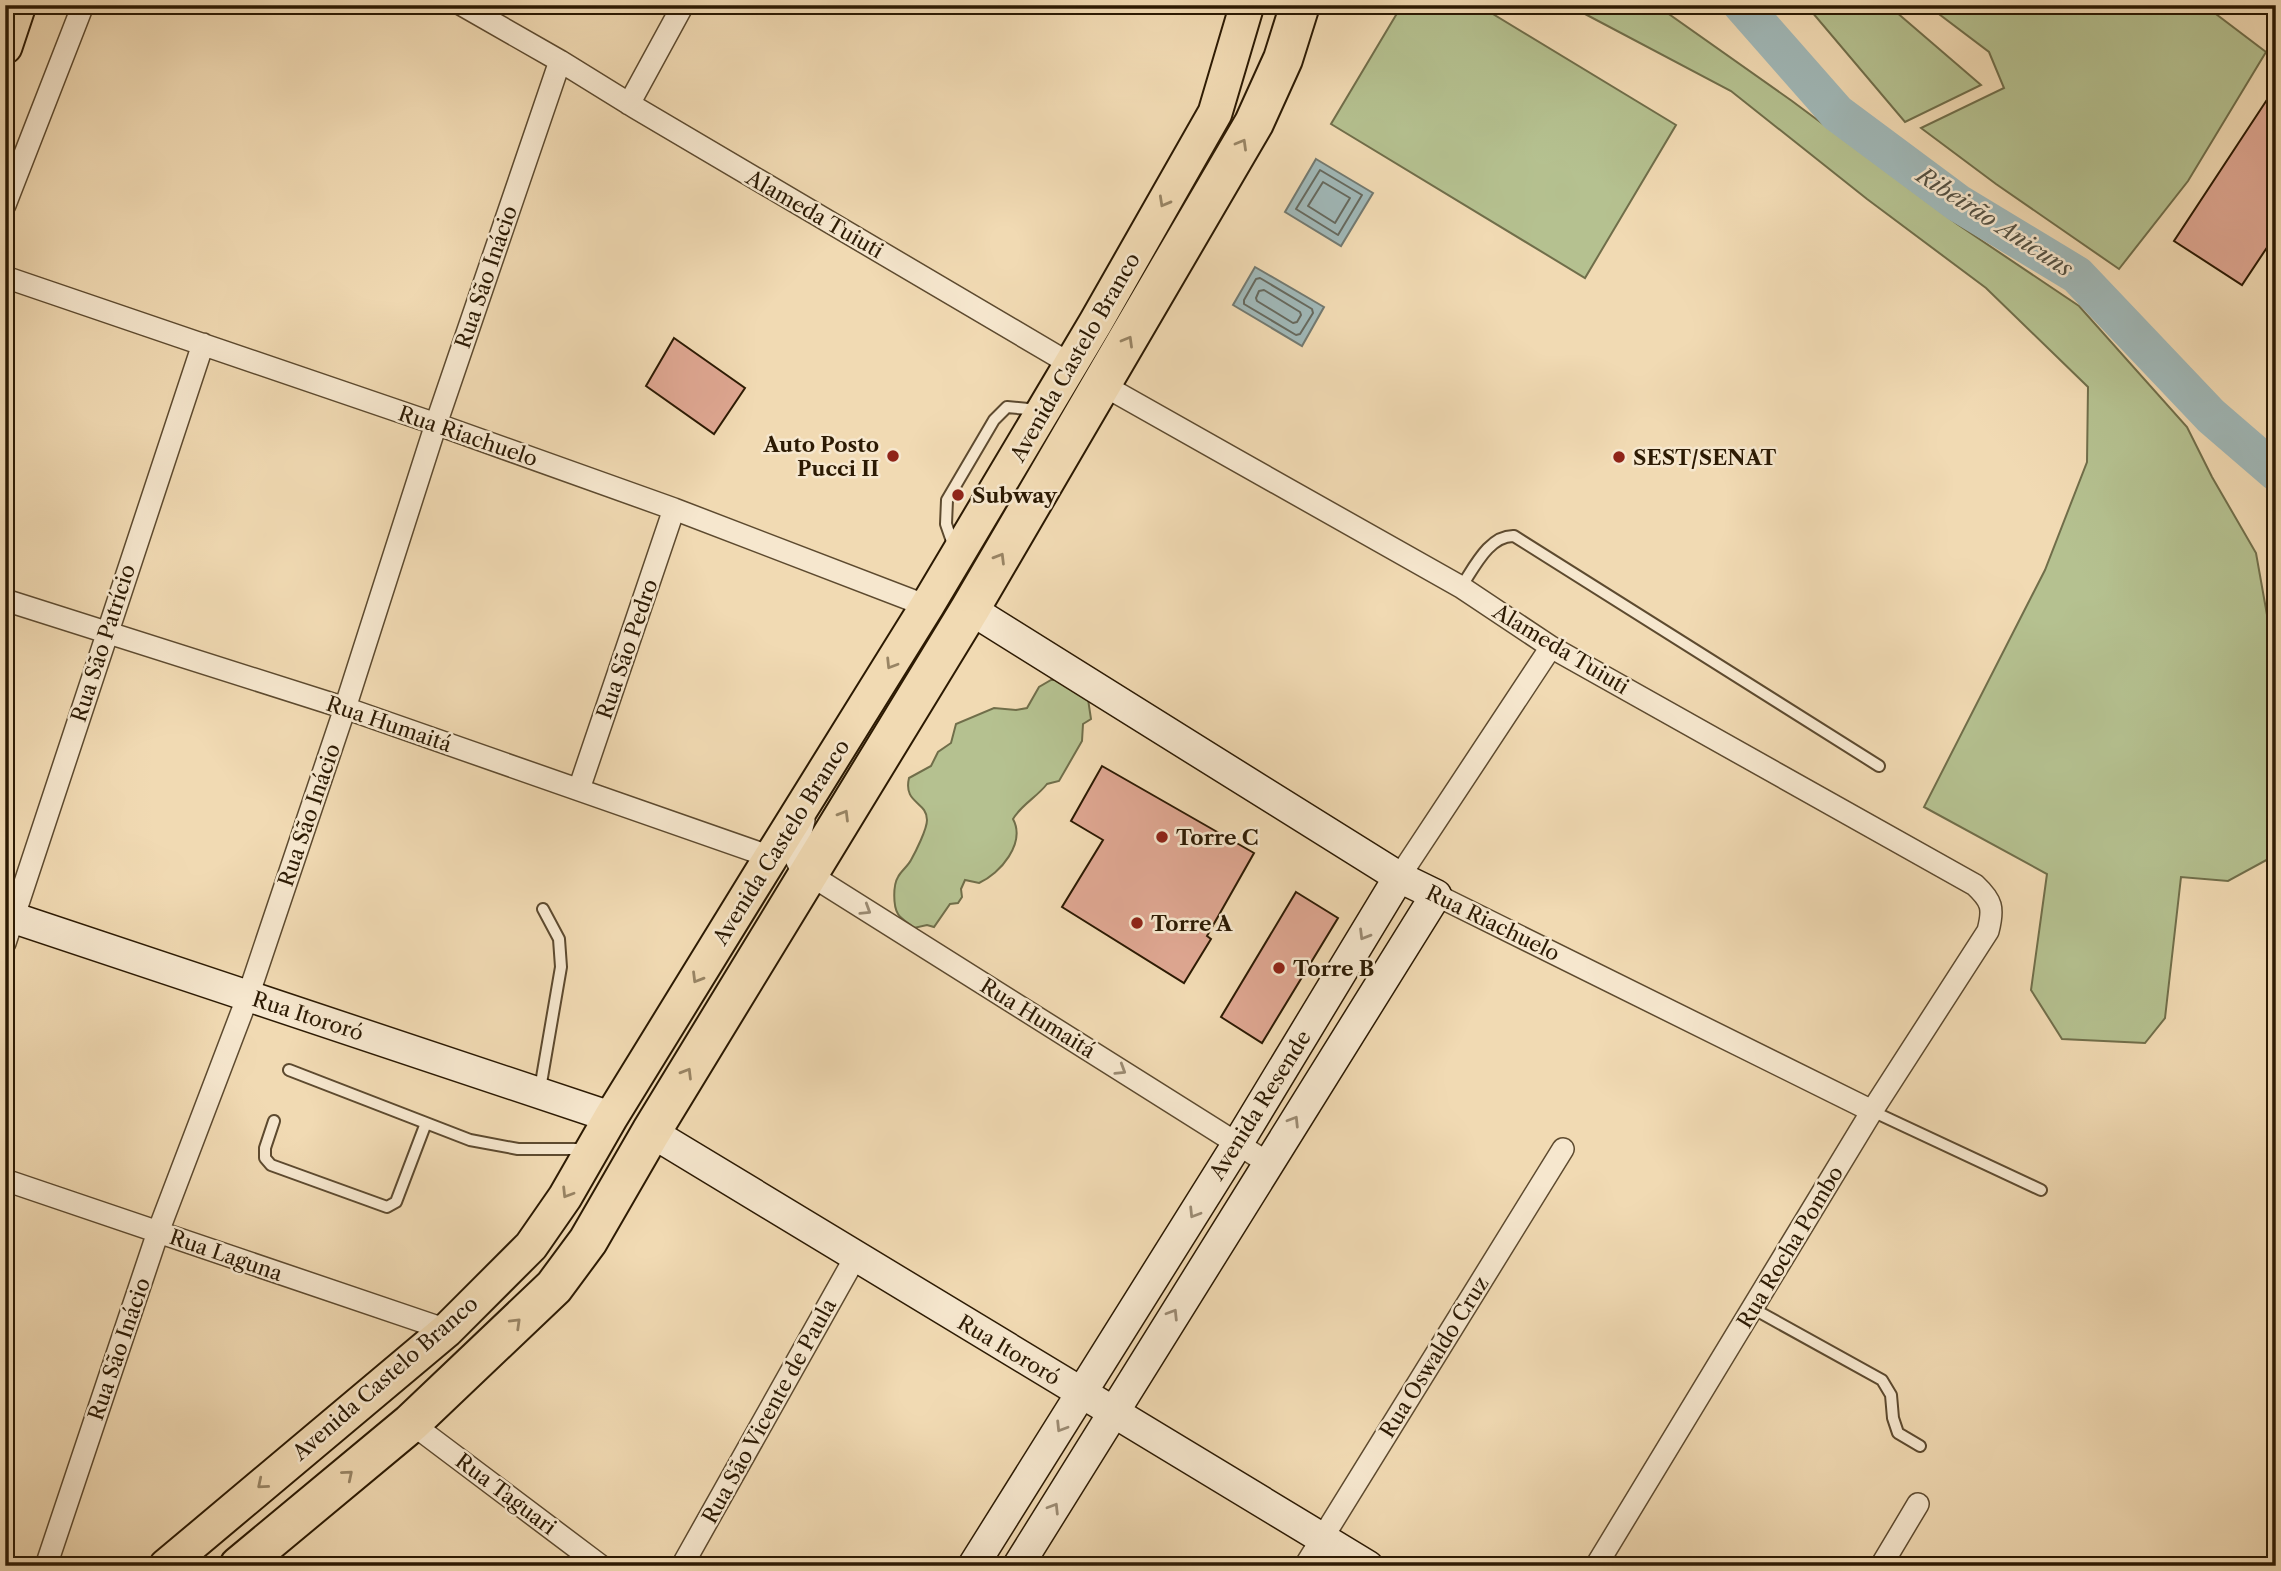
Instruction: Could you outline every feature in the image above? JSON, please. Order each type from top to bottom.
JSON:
[{"type":"highway","name":"Avenida Castelo Branco","points":[[239,1566],[411,1423],[554,1287],[588,1241],[970,609],[1087,375],[1254,123],[1283,59],[1300,5]]},
{"type":"main road","points":[[5,47],[19,5]]},
{"type":"main road","name":"Avenida Castelo Branco","points":[[166,1566],[447,1330],[531,1246],[565,1197],[611,1117],[928,606],[1044,411],[1087,375],[1214,113],[1247,5]]},
{"type":"street","points":[[5,205],[83,5]]},
{"type":"street","name":"Alameda Tuiuti","points":[[462,5],[1087,375],[1461,587],[1551,647],[1975,885],[1989,898],[1992,915],[1988,931]]},
{"type":"street","points":[[629,104],[683,5]]},
{"type":"street","name":"Rua São Inácio","points":[[46,1566],[158,1232],[248,996],[345,708],[436,424],[560,61]]},
{"type":"street","name":"Rua Riachuelo","points":[[5,277],[436,424],[674,509],[928,606]]},
{"type":"street","name":"Rua São Patrício","points":[[8,925],[203,344]]},
{"type":"street","name":"Rua São Pedro","points":[[579,789],[674,509]]},
{"type":"street","name":"Rua Humaitá","points":[[5,600],[345,708],[771,857]]},
{"type":"street","name":"Rua Riachuelo","points":[[970,609],[1399,877],[1872,1111]]},
{"type":"street","name":"Avenida Resende","points":[[973,1566],[1238,1143],[1399,877],[1551,647]]},
{"type":"street","points":[[808,873],[798,867],[795,857],[812,791]]},
{"type":"street","name":"Rua Humaitá","points":[[808,873],[1268,1163]]},
{"type":"street","name":"Avenida Resende","points":[[1018,1566],[1436,895]]},
{"type":"street","name":"Rua Itororó","points":[[8,925],[248,996],[611,1117]]},
{"type":"street","name":"Rua Rocha Pombo","points":[[1595,1566],[1872,1111],[1988,931]]},
{"type":"street","name":"Rua Itororó","points":[[652,1132],[1368,1566]]},
{"type":"street","name":"Rua Oswaldo Cruz","points":[[1305,1566],[1563,1149]]},
{"type":"street","name":"Rua Laguna","points":[[5,1180],[447,1330]]},
{"type":"street","name":"Rua São Vicente de Paula","points":[[682,1566],[856,1256]]},
{"type":"street","name":"Rua Taguari","points":[[411,1423],[601,1566]]},
{"type":"street","points":[[1881,1566],[1918,1504]]},
{"type":"lane","points":[[1461,587],[1494,541],[1503,536],[1514,536],[1879,766]]},
{"type":"lane","points":[[540,1092],[561,967],[559,939],[542,909]]},
{"type":"lane","points":[[289,1070],[470,1140],[518,1149],[593,1149]]},
{"type":"lane","name":"Rua Riachuelo","points":[[1872,1111],[2041,1190]]},
{"type":"lane","points":[[274,1121],[265,1148],[265,1158],[271,1165],[387,1207],[396,1202],[426,1123]]},
{"type":"lane","points":[[1752,1308],[1882,1380],[1891,1395],[1893,1418],[1898,1433],[1920,1446]]},
{"type":"green space","points":[[1402,5],[1478,5],[1676,125],[1585,278],[1331,124]]},
{"type":"green space","points":[[1568,5],[1656,5],[1792,101],[1957,224],[2079,306],[2187,427],[2256,553],[2269,626],[2276,634],[2276,842],[2272,857],[2228,881],[2181,877],[2165,1018],[2145,1043],[2062,1039],[2031,990],[2047,874],[1924,807],[2045,570],[2087,462],[2088,387],[1986,288],[1867,199],[1731,91]]},
{"type":"green space","points":[[1806,5],[1888,5],[1981,85],[1905,122]]},
{"type":"green space","points":[[1927,5],[2204,5],[2266,52],[2188,181],[2119,269],[1996,184],[1921,128],[2004,88],[1989,52]]},
{"type":"green space","points":[[1051,680],[1061,680],[1088,699],[1091,719],[1083,724],[1082,741],[1059,781],[1047,784],[1013,819],[1016,838],[1013,847],[1009,857],[995,873],[979,883],[965,880],[961,889],[962,897],[958,903],[950,904],[934,927],[927,925],[914,928],[898,914],[894,896],[896,881],[910,862],[927,824],[926,814],[909,793],[909,778],[931,766],[938,752],[951,743],[956,724],[994,708],[1027,708],[1039,687]]},
{"type":"water","points":[[1316,159],[1373,193],[1341,246],[1285,212]]},
{"type":"water","points":[[1255,267],[1324,307],[1302,346],[1233,305]]},
{"type":"building","points":[[2276,86],[2276,234],[2242,285],[2174,241]]},
{"type":"building","points":[[674,338],[745,388],[714,434],[646,386]]},
{"type":"building","points":[[1102,766],[1254,853],[1207,936],[1211,939],[1184,983],[1062,907],[1103,840],[1071,821]]},
{"type":"building","name":"Torre B","points":[[1296,892],[1338,918],[1262,1043],[1221,1017]]},
{"type":"waterway","name":"Ribeirão Anicuns","points":[[1742,5],[1837,113],[1958,203],[2077,275],[2211,416],[2276,472]]},
{"type":"place","name":"Auto Posto Pucci II","points":[[893,456]]},
{"type":"place","name":"SEST/SENAT","points":[[1619,457]]},
{"type":"place","name":"Subway","points":[[958,495]]},
{"type":"place","name":"Torre C","points":[[1162,837]]},
{"type":"place","name":"Torre A","points":[[1137,923]]},
{"type":"place","name":"Torre B","points":[[1279,968]]}]
